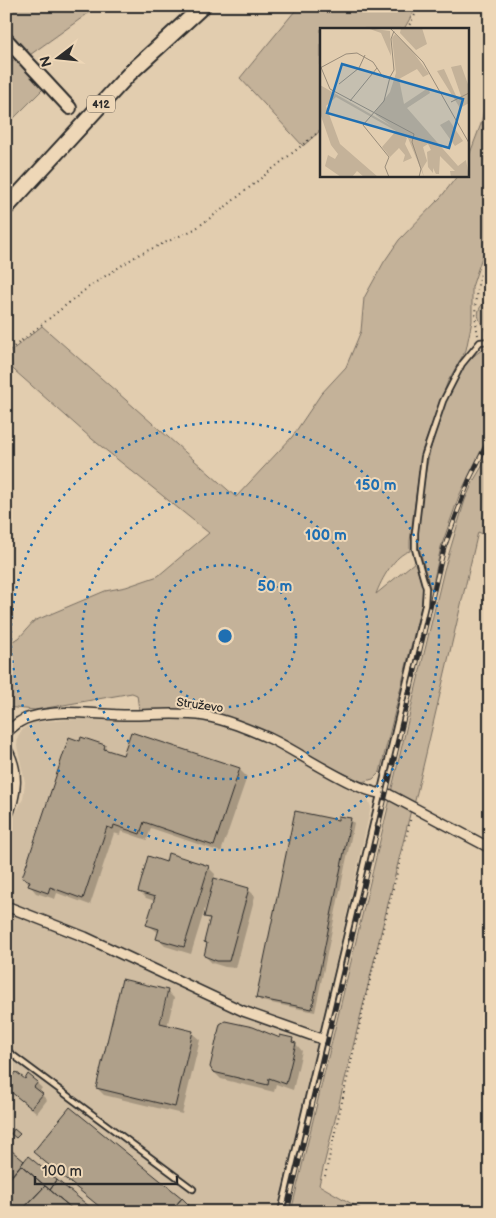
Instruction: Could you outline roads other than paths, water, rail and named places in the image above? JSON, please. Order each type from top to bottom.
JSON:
[{"type":"main road","name":"412","points":[[6,208],[130,73],[203,6]]},
{"type":"street","points":[[6,39],[70,108]]},
{"type":"street","name":"Struževo","points":[[6,733],[25,719],[47,713],[169,713],[203,716],[235,723],[272,739],[361,788],[379,794],[388,794],[490,848]]},
{"type":"street","points":[[6,748],[16,770],[16,788],[14,804],[6,819]]},
{"type":"street","points":[[6,906],[85,937],[243,1011],[322,1039]]},
{"type":"lane","points":[[281,1212],[425,605],[426,588],[416,549],[415,533],[424,457],[443,400],[462,364],[480,342],[490,341]]},
{"type":"lane","points":[[6,1050],[193,1189]]},
{"type":"railway","points":[[287,1212],[444,548],[470,478],[490,438]]}]
